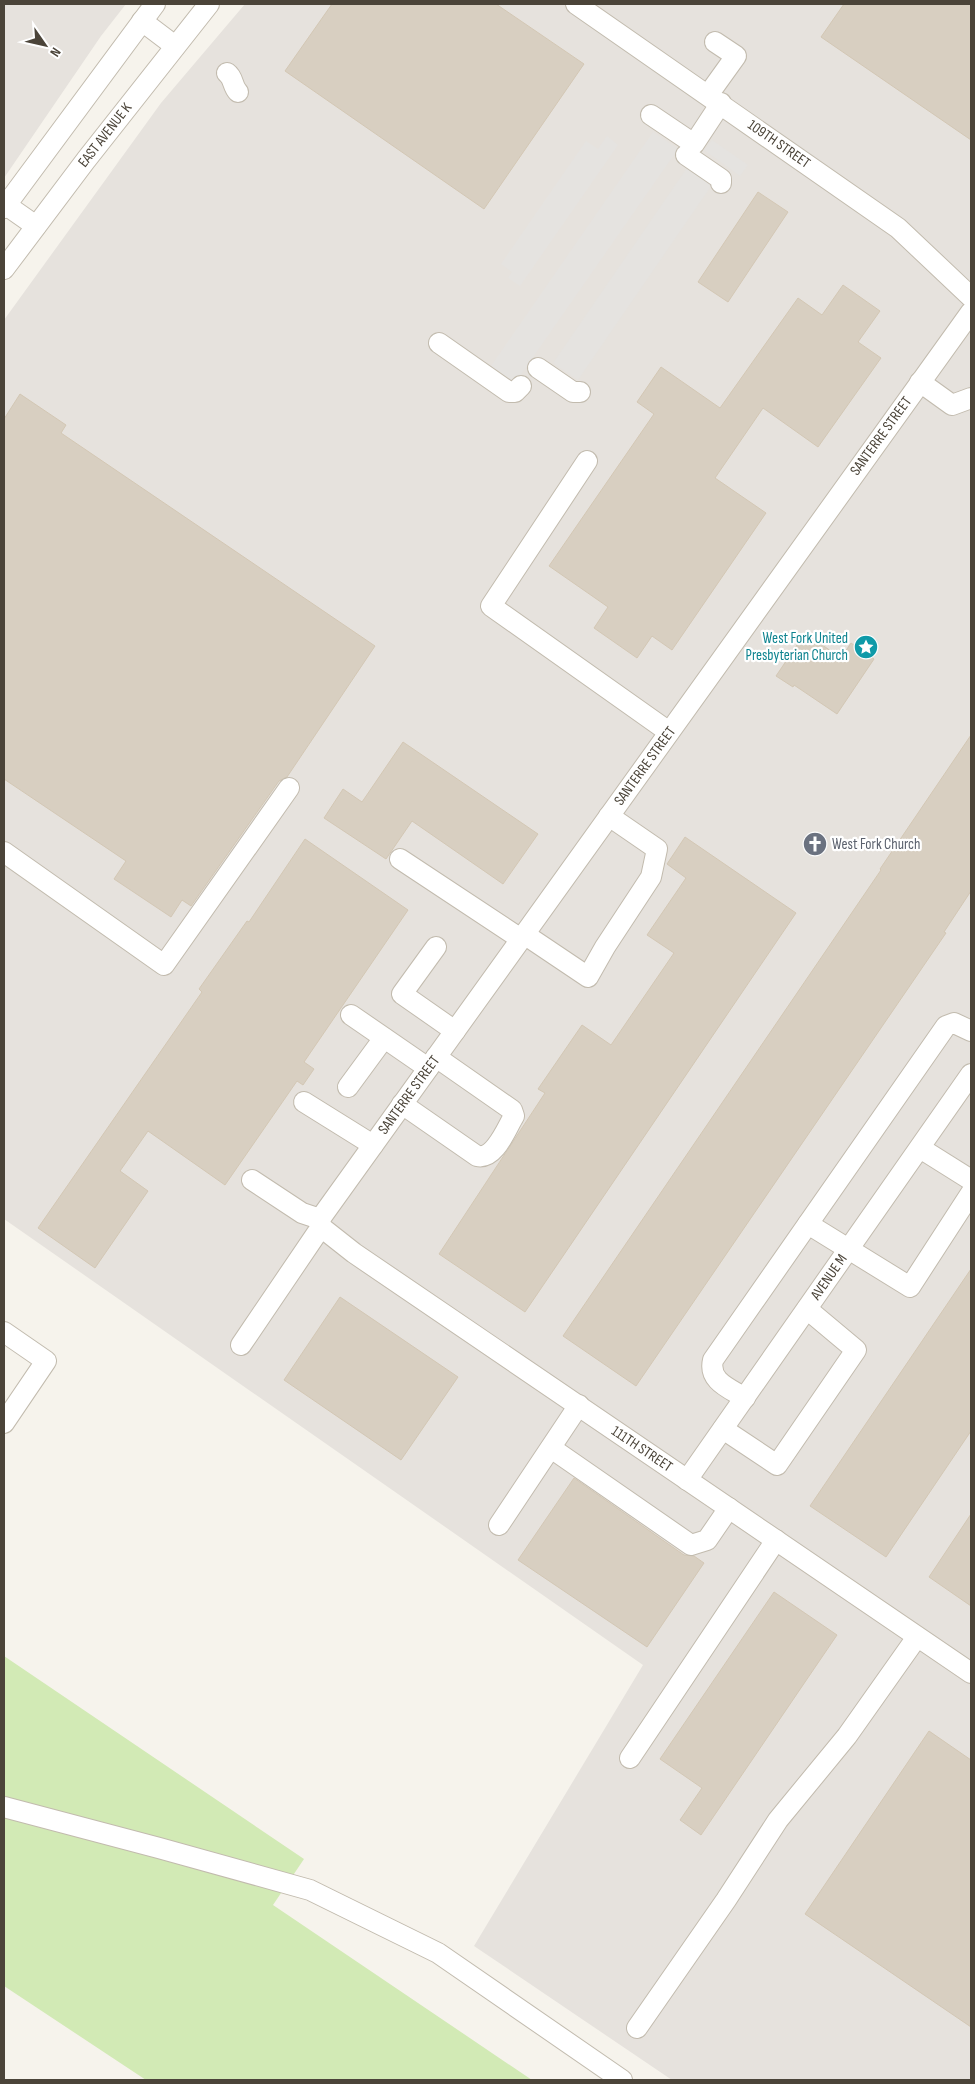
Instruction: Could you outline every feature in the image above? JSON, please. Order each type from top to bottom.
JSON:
[{"type":"street","points":[[36,226],[5,206],[155,4]]},
{"type":"street","name":"EAST AVENUE K","points":[[4,269],[209,4]]},
{"type":"street","name":"109TH STREET","points":[[576,4],[898,228],[967,284]]},
{"type":"street","points":[[142,21],[175,46]]},
{"type":"street","points":[[651,115],[694,144],[736,56],[714,42]]},
{"type":"street","points":[[227,73],[238,92]]},
{"type":"street","points":[[686,155],[721,178],[721,183]]},
{"type":"street","name":"SANTERRE STREET","points":[[241,1345],[320,1223],[402,1104],[971,312]]},
{"type":"street","points":[[439,343],[509,392],[515,392],[521,386]]},
{"type":"street","points":[[538,368],[573,392],[580,392]]},
{"type":"street","points":[[920,382],[952,405],[971,398]]},
{"type":"street","points":[[587,462],[491,606],[669,732]]},
{"type":"street","points":[[4,852],[164,965],[289,788]]},
{"type":"street","points":[[400,859],[588,978],[605,946],[651,877],[658,849],[609,816]]},
{"type":"street","points":[[436,947],[402,994],[455,1031]]},
{"type":"street","points":[[351,1015],[384,1038],[432,1063],[512,1110],[514,1116],[491,1153],[483,1157],[476,1156],[402,1104]]},
{"type":"street","points":[[745,1398],[714,1378],[711,1370],[713,1360],[946,1026],[954,1023],[971,1031]]},
{"type":"street","points":[[348,1087],[384,1038]]},
{"type":"street","name":"AVENUE M","points":[[688,1480],[920,1148],[968,1085]]},
{"type":"street","points":[[304,1102],[373,1146]]},
{"type":"street","points":[[920,1148],[971,1180]]},
{"type":"street","name":"111TH STREET","points":[[252,1180],[320,1223],[354,1254],[971,1673]]},
{"type":"street","points":[[808,1224],[910,1286],[971,1193]]},
{"type":"street","points":[[723,1429],[777,1465],[856,1350],[807,1309]]},
{"type":"street","points":[[4,1332],[46,1361],[4,1423]]},
{"type":"street","points":[[499,1525],[579,1406]]},
{"type":"street","points":[[551,1448],[692,1545],[707,1540],[729,1508]]},
{"type":"street","points":[[630,1758],[776,1540]]},
{"type":"street","points":[[637,2028],[726,1900],[778,1820],[847,1736],[917,1637]]},
{"type":"street","points":[[4,1807],[310,1890],[438,1953],[622,2080]]},
{"type":"shaded area","points":[[4,4],[126,4],[101,36],[4,178]]},
{"type":"shaded area","points":[[245,4],[971,4],[971,2080],[672,2080],[474,1946],[643,1665],[4,1219],[4,320],[161,103]]},
{"type":"shaded area","points":[[653,132],[678,149],[515,383],[491,366]]},
{"type":"shaded area","points":[[607,136],[618,145],[520,286],[508,278],[512,272],[501,264],[586,141],[598,149]]},
{"type":"shaded area","points":[[712,140],[748,165],[740,176],[704,150]]},
{"type":"shaded area","points":[[689,165],[714,182],[578,380],[553,363]]},
{"type":"green space","points":[[4,1656],[304,1859],[273,1905],[532,2080],[146,2080],[4,1986]]},
{"type":"building","points":[[332,4],[496,4],[584,64],[484,209],[285,71]]},
{"type":"building","points":[[844,4],[971,4],[971,140],[821,37]]},
{"type":"building","points":[[758,192],[788,212],[728,302],[698,282]]},
{"type":"building","points":[[843,285],[880,311],[858,342],[881,358],[818,447],[763,408],[715,478],[766,513],[672,650],[652,636],[637,658],[594,628],[608,607],[549,566],[654,414],[637,402],[661,367],[720,408],[798,298],[822,315]]},
{"type":"building","points":[[20,394],[66,425],[61,433],[375,646],[287,777],[279,781],[191,906],[182,900],[171,917],[114,879],[126,861],[4,779],[4,419]]},
{"type":"building","points":[[805,633],[841,658],[851,643],[874,659],[837,714],[794,685],[793,687],[776,676]]},
{"type":"building","points":[[971,735],[971,891],[944,932],[946,933],[636,1386],[563,1336]]},
{"type":"building","points":[[403,742],[538,834],[503,884],[412,821],[386,859],[324,818],[343,789],[362,802]]},
{"type":"building","points":[[685,837],[796,913],[525,1312],[439,1254],[545,1093],[538,1089],[582,1025],[611,1045],[674,953],[647,935],[686,878],[667,864]]},
{"type":"building","points":[[305,839],[408,910],[304,1062],[314,1069],[303,1085],[297,1081],[225,1185],[148,1131],[120,1171],[148,1191],[95,1268],[38,1228],[202,992],[199,989],[247,921],[249,922]]},
{"type":"building","points":[[971,1269],[971,1431],[886,1557],[810,1506]]},
{"type":"building","points":[[340,1297],[458,1377],[401,1460],[284,1380]]},
{"type":"building","points":[[574,1478],[684,1555],[694,1556],[704,1563],[647,1647],[518,1560]]},
{"type":"building","points":[[971,1514],[971,1606],[929,1577]]},
{"type":"building","points":[[774,1592],[837,1635],[701,1835],[680,1820],[702,1788],[660,1759]]},
{"type":"building","points":[[929,1731],[971,1760],[971,2027],[805,1914]]},
{"type":"place","name":"West Fork United Presbyterian Church","points":[[866,647]]},
{"type":"place","name":"West Fork Church","points":[[815,844]]}]
